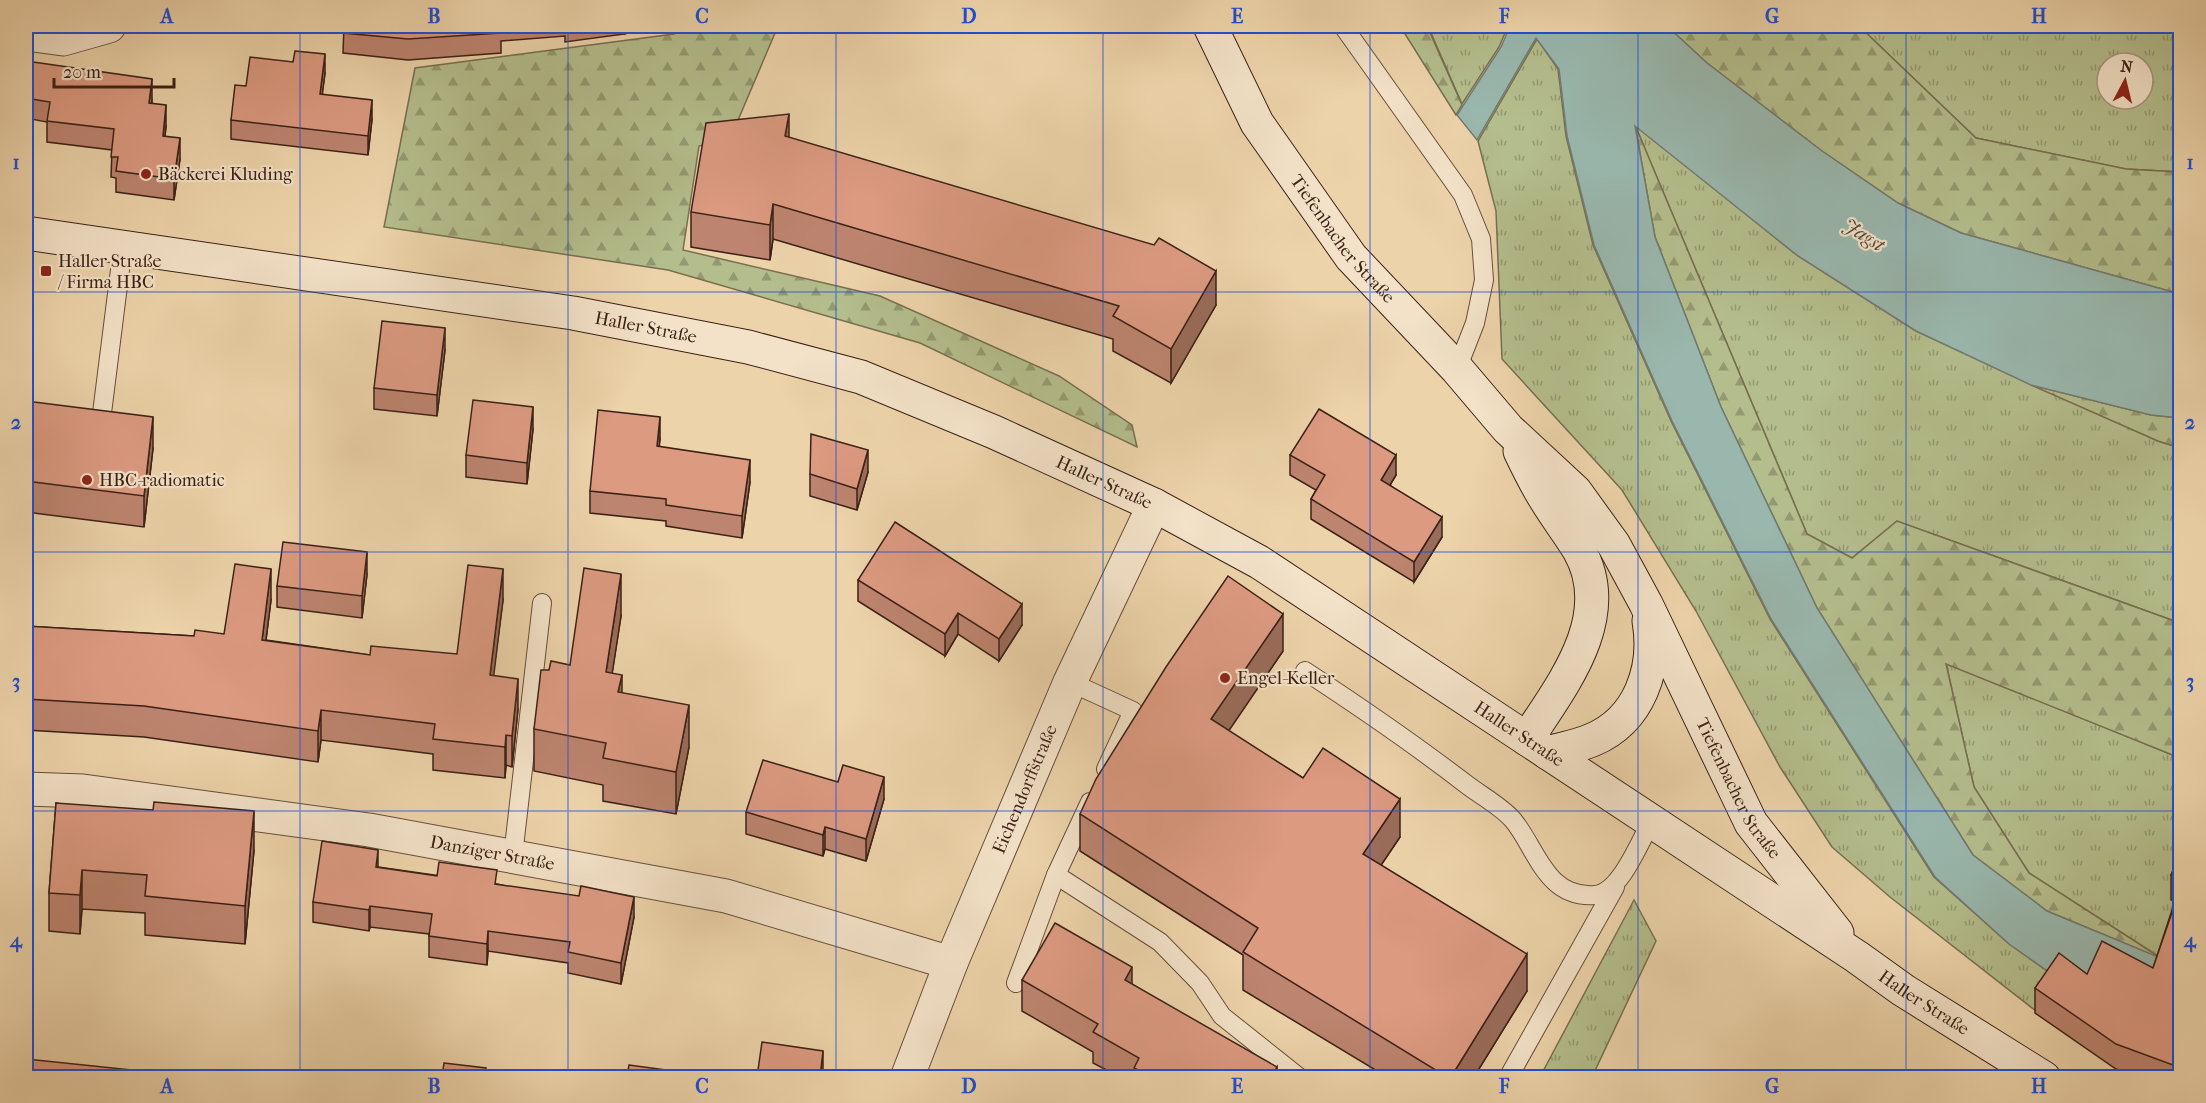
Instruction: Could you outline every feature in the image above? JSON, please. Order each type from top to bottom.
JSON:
[{"type":"main road","points":[[26,34],[63,39],[109,26]]},
{"type":"main road","name":"Tiefenbacher Straße","points":[[1210,26],[1257,123],[1351,257],[1457,369],[1508,429],[1575,491],[1614,545],[1646,604],[1750,823],[1857,957]]},
{"type":"main road","name":"Haller Straße","points":[[26,233],[573,313],[748,347],[861,377],[994,432],[1154,505],[1259,562],[1857,957],[1903,990],[2044,1077]]},
{"type":"main road","name":"Tiefenbacher Straße","points":[[1508,429],[1546,500],[1580,552],[1592,586],[1589,620],[1581,653],[1538,746]]},
{"type":"main road","name":"Eichendorffstraße","points":[[908,1077],[951,963],[1070,682],[1154,505]]},
{"type":"main road","name":"Tiefenbacher Straße","points":[[1538,746],[1592,740],[1612,729],[1628,714],[1641,695],[1650,665],[1652,641],[1646,604]]},
{"type":"main road","name":"Danziger Straße","points":[[26,789],[83,791],[369,830],[726,896],[951,963]]},
{"type":"lane","points":[[1343,26],[1463,195],[1481,239],[1484,280],[1475,323],[1457,369]]},
{"type":"lane","points":[[100,429],[123,246]]},
{"type":"lane","points":[[513,856],[542,603]]},
{"type":"lane","points":[[1305,671],[1406,738],[1513,820],[1532,854],[1556,884],[1578,895],[1597,895],[1615,887]]},
{"type":"lane","points":[[1016,983],[1056,875],[1133,711],[1070,682]]},
{"type":"lane","points":[[1508,1077],[1651,822]]},
{"type":"lane","points":[[1056,875],[1160,942],[1200,983],[1222,1016],[1300,1077]]},
{"type":"green space","points":[[674,26],[778,26],[730,139],[699,146],[683,250],[880,296],[1059,376],[1132,425],[1137,447],[920,343],[668,270],[384,227],[415,68],[674,34]]},
{"type":"green space","points":[[1400,26],[1427,26],[1462,105],[1456,115]]},
{"type":"green space","points":[[1428,26],[1508,26],[1499,47],[1462,104]]},
{"type":"green space","points":[[1667,26],[1859,26],[1976,138],[2126,169],[2180,172],[2180,294],[1961,233],[1898,203],[1822,151],[1707,63]]},
{"type":"green space","points":[[1859,26],[2180,26],[2180,172],[2126,169],[1976,138]]},
{"type":"green space","points":[[1537,39],[1558,69],[1566,136],[1593,245],[1671,421],[1770,619],[1934,877],[2008,943],[2057,978],[2036,1011],[1890,897],[1832,847],[1780,767],[1696,611],[1622,490],[1502,359],[1496,211],[1478,141]]},
{"type":"green space","points":[[1635,125],[1798,256],[1916,331],[2158,441],[2180,448],[2180,623],[1897,521],[1852,558],[1807,534]]},
{"type":"green space","points":[[1635,125],[1807,534],[1852,558],[1897,521],[2180,623],[2180,758],[1946,664],[1974,787],[2029,873],[2164,960],[2047,911],[1973,855],[1817,608],[1721,407],[1655,237]]},
{"type":"green space","points":[[2031,385],[2151,415],[2180,418],[2180,448],[2158,441]]},
{"type":"green space","points":[[1946,663],[2180,758],[2180,966],[2164,960],[2029,873],[1974,787]]},
{"type":"green space","points":[[1634,900],[1656,941],[1592,1077],[1540,1077]]},
{"type":"water","name":"Jagst","points":[[1510,26],[1667,26],[1707,63],[1822,151],[1898,203],[1961,233],[2180,294],[2180,418],[2151,415],[2031,385],[1916,331],[1798,256],[1635,126],[1655,237],[1721,407],[1817,608],[1973,855],[2047,911],[2180,966],[2087,999],[2009,944],[1935,877],[1771,619],[1672,421],[1594,245],[1567,136],[1559,69],[1536,38],[1477,140],[1457,115],[1501,47]]},
{"type":"building","points":[[344,26],[501,26],[501,33],[408,39],[343,33]]},
{"type":"building","points":[[295,51],[325,54],[320,94],[372,100],[368,136],[231,120],[235,85],[246,86],[250,57],[293,62]]},
{"type":"building","points":[[26,61],[152,79],[149,103],[166,105],[163,136],[180,138],[174,179],[116,171],[118,157],[111,157],[114,129],[47,121],[50,102],[26,98]]},
{"type":"building","points":[[789,114],[785,136],[1154,245],[1159,238],[1216,271],[1171,349],[1113,316],[1119,306],[773,204],[770,225],[691,212],[706,123]]},
{"type":"building","points":[[382,321],[445,328],[437,395],[374,388]]},
{"type":"building","points":[[473,400],[533,407],[527,463],[466,455]]},
{"type":"building","name":"HBC-radiomatic","points":[[26,401],[153,417],[144,496],[26,481]]},
{"type":"building","points":[[1319,409],[1396,455],[1381,480],[1442,517],[1414,562],[1311,499],[1325,475],[1290,455]]},
{"type":"building","points":[[598,410],[660,417],[657,446],[750,460],[742,516],[666,505],[666,499],[590,491]]},
{"type":"building","points":[[811,434],[868,450],[857,489],[810,474]]},
{"type":"building","points":[[895,522],[1022,604],[999,639],[958,613],[945,634],[858,580]]},
{"type":"building","points":[[283,542],[367,552],[362,596],[277,586]]},
{"type":"building","points":[[235,564],[271,569],[262,640],[370,655],[371,646],[457,654],[468,565],[503,569],[490,675],[518,679],[512,736],[506,735],[505,747],[433,739],[435,724],[321,710],[318,731],[144,706],[26,699],[26,626],[194,636],[195,630],[224,634]]},
{"type":"building","points":[[584,568],[621,574],[606,672],[622,675],[618,692],[689,705],[676,772],[603,758],[606,743],[534,729],[541,670],[549,670],[551,661],[570,665]]},
{"type":"building","points":[[1228,576],[1283,614],[1211,719],[1303,778],[1323,748],[1400,799],[1363,854],[1527,954],[1451,1077],[1447,1077],[1243,952],[1258,928],[1080,814],[1096,779],[1166,667]]},
{"type":"building","points":[[763,760],[838,782],[843,765],[884,777],[866,839],[825,827],[823,835],[746,812]]},
{"type":"building","points":[[154,802],[254,811],[245,906],[145,896],[147,875],[82,870],[80,895],[49,893],[56,803],[153,810]]},
{"type":"building","points":[[322,841],[378,850],[376,867],[437,876],[439,862],[497,870],[495,884],[579,896],[581,886],[634,897],[621,963],[568,952],[570,942],[488,931],[487,944],[429,936],[432,914],[370,906],[369,910],[313,902]]},
{"type":"building","points":[[2181,853],[2181,878],[2171,875]]},
{"type":"building","points":[[2181,886],[2181,1068],[2116,1044],[2035,988],[2059,953],[2087,974],[2102,941],[2153,968]]},
{"type":"building","points":[[1055,923],[1132,967],[1125,980],[1277,1067],[1271,1077],[1152,1077],[1134,1068],[1139,1058],[1093,1032],[1098,1024],[1022,980]]},
{"type":"building","points":[[762,1042],[823,1051],[820,1077],[757,1077]]},
{"type":"building","points":[[26,1059],[199,1077],[26,1077]]},
{"type":"building","points":[[444,1063],[486,1068],[484,1077],[442,1077]]},
{"type":"building","points":[[629,1065],[718,1077],[627,1077]]},
{"type":"building","points":[[257,1071],[315,1077],[256,1077]]},
{"type":"place","name":"Bäckerei Kluding","points":[[146,174]]},
{"type":"place","name":"Haller Straße / Firma HBC","points":[[46,271]]},
{"type":"place","name":"HBC-radiomatic","points":[[87,480]]},
{"type":"place","name":"Engel-Keller","points":[[1225,678]]}]
